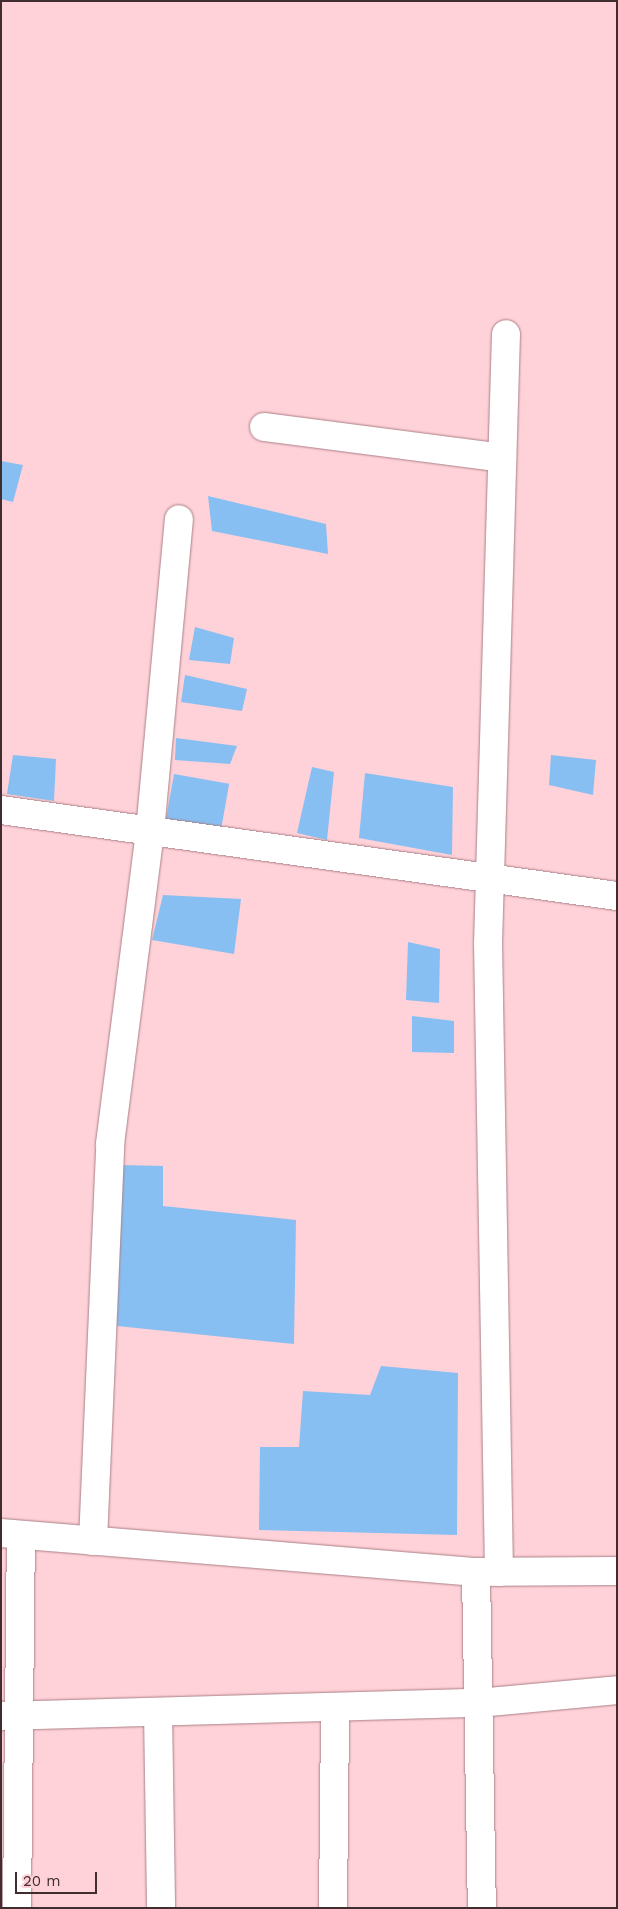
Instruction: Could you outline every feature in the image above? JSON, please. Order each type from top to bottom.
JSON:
[{"type":"street","points":[[482,1908],[478,1703],[487,1572],[489,881],[506,334]]},
{"type":"street","points":[[264,427],[502,458]]},
{"type":"street","points":[[93,1541],[110,1144],[150,831],[179,519]]},
{"type":"street","points":[[1,810],[489,881],[617,896]]},
{"type":"street","points":[[17,1908],[10,1716],[11,1534],[487,1572],[617,1571]]},
{"type":"street","points":[[10,1716],[478,1703],[617,1690]]},
{"type":"street","points":[[333,1908],[335,1707]]},
{"type":"street","points":[[158,1712],[161,1908]]},
{"type":"building","points":[[1,461],[23,465],[13,502],[1,499]]},
{"type":"building","points":[[208,496],[326,524],[328,554],[212,531]]},
{"type":"building","points":[[195,627],[234,638],[230,664],[189,660]]},
{"type":"building","points":[[185,675],[247,689],[242,711],[181,702]]},
{"type":"building","points":[[176,738],[237,746],[230,764],[175,760]]},
{"type":"building","points":[[13,755],[56,759],[54,801],[7,794]]},
{"type":"building","points":[[551,755],[596,760],[593,795],[549,785]]},
{"type":"building","points":[[312,767],[334,772],[327,840],[297,833]]},
{"type":"building","points":[[365,773],[453,787],[452,855],[359,838]]},
{"type":"building","points":[[174,774],[229,784],[221,829],[166,819]]},
{"type":"building","points":[[163,895],[241,899],[234,954],[152,940]]},
{"type":"building","points":[[408,942],[440,949],[439,1003],[406,1000]]},
{"type":"building","points":[[412,1016],[454,1021],[454,1053],[412,1052]]},
{"type":"building","points":[[121,1165],[163,1166],[163,1206],[296,1220],[294,1344],[117,1326]]},
{"type":"building","points":[[381,1366],[458,1373],[457,1535],[259,1530],[260,1447],[299,1447],[303,1391],[370,1395]]}]
